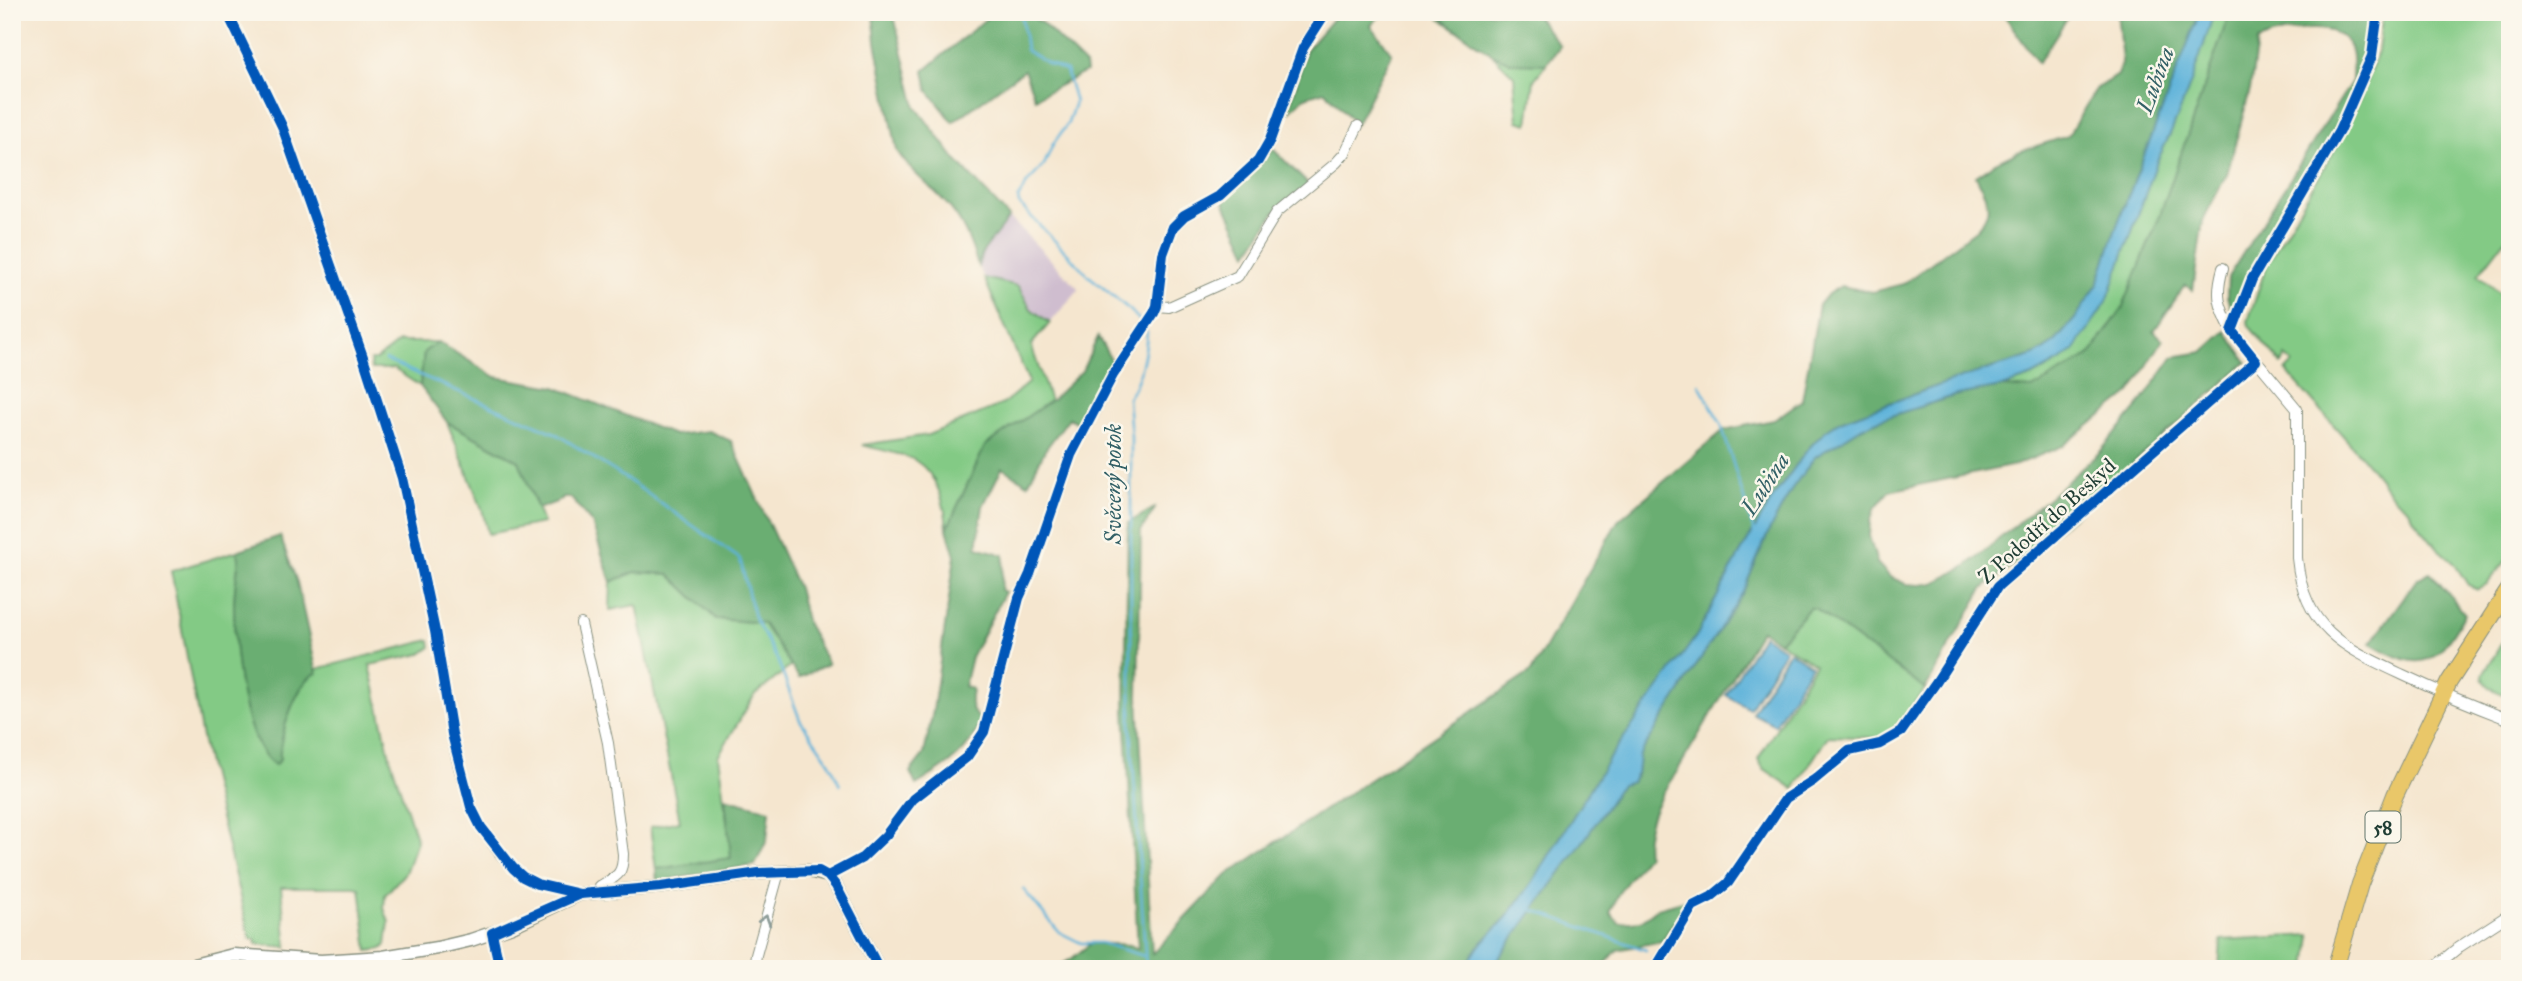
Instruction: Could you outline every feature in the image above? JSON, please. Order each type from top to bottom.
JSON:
[{"type":"main road","name":"58","points":[[2335,969],[2360,884],[2395,795],[2443,695],[2486,622],[2510,588]]},
{"type":"street","points":[[828,876],[862,858],[889,833],[913,799],[967,757],[984,732],[1019,598],[1071,455],[1113,375],[1157,306],[1163,254],[1173,227],[1184,216],[1220,196],[1258,161],[1270,140],[1303,48],[1326,12]]},
{"type":"street","points":[[1157,306],[1169,307],[1238,276],[1277,212],[1336,163],[1345,153],[1358,127]]},
{"type":"street","points":[[2223,268],[2217,288],[2218,302],[2232,331],[2297,409],[2297,558],[2299,576],[2313,613],[2327,630],[2352,651],[2443,695],[2510,720]]},
{"type":"street","points":[[402,478],[435,631],[452,734],[471,807],[490,840],[518,873],[537,884],[580,894]]},
{"type":"street","points":[[581,624],[608,743],[623,854],[623,868],[616,877],[600,886],[601,892]]},
{"type":"street","points":[[1655,969],[1693,906],[1711,897],[1728,883],[1786,798]]},
{"type":"street","points":[[178,969],[233,955],[321,961],[383,957],[461,943],[492,933],[580,894],[810,871],[828,876],[836,886],[874,966]]},
{"type":"street","points":[[754,969],[779,872]]},
{"type":"street","points":[[2432,969],[2459,947],[2510,914]]},
{"type":"street","points":[[492,933],[500,969]]},
{"type":"shaded area","points":[[1009,217],[1079,289],[1050,323],[1031,309],[1018,286],[984,278],[978,266],[982,253]]},
{"type":"green space","points":[[873,12],[893,12],[916,107],[956,160],[1009,217],[982,253],[978,266],[957,217],[897,151],[876,42]]},
{"type":"green space","points":[[994,12],[1030,12],[1085,65],[1086,72],[1035,98],[1024,70],[953,122],[928,90],[924,71]]},
{"type":"green space","points":[[1336,12],[1384,12],[1371,25],[1392,54],[1356,124],[1325,91],[1305,97],[1288,113],[1306,50]]},
{"type":"green space","points":[[1444,12],[1533,12],[1560,46],[1534,80],[1528,124],[1518,121],[1514,76],[1492,54],[1439,18]]},
{"type":"green space","points":[[1447,12],[1533,12],[1560,46],[1546,64],[1512,63],[1492,54],[1443,20]]},
{"type":"green space","points":[[2002,12],[2071,12],[2038,63]]},
{"type":"green space","points":[[2117,12],[2200,12],[2116,228],[2098,284],[2075,319],[2055,342],[2035,355],[1954,380],[1840,421],[1825,431],[1808,449],[1774,496],[1697,635],[1610,757],[1532,883],[1506,918],[1479,946],[1464,969],[1052,969],[1070,960],[1091,943],[1130,945],[1138,949],[1125,710],[1128,523],[1156,507],[1141,531],[1138,697],[1152,954],[1227,875],[1531,672],[1618,521],[1724,430],[1774,420],[1802,400],[1819,305],[1828,294],[1841,286],[1872,292],[1903,284],[1977,229],[1983,221],[1988,209],[1986,197],[1976,176],[2018,152],[2068,136],[2096,89],[2117,75],[2122,61]]},
{"type":"green space","points":[[2214,12],[2230,12],[2159,218],[2122,309],[2089,356],[2032,389],[2002,387],[2033,376],[2062,360],[2112,287]]},
{"type":"green space","points":[[2230,12],[2375,12],[2370,57],[2338,130],[2247,278],[2232,315],[2227,296],[2228,277],[2352,81],[2350,48],[2343,38],[2333,32],[2308,29],[2257,41],[2250,90],[2227,174],[2203,220],[2193,290],[2185,285],[2154,331],[2163,340],[2130,393],[2063,446],[2016,465],[1889,491],[1875,508],[1870,522],[1869,536],[1877,563],[1890,577],[1906,584],[1920,585],[1934,583],[1965,567],[2100,452],[2138,407],[2173,357],[2203,352],[2226,331],[2247,362],[2074,516],[1982,590],[1925,689],[1815,608],[1809,608],[1779,642],[1761,630],[1658,801],[1647,833],[1647,855],[1618,894],[1610,913],[1619,923],[1641,921],[1658,908],[1689,899],[1662,941],[1617,950],[1597,969],[1491,969],[1621,785],[1632,782],[1637,775],[1639,756],[1743,592],[1769,531],[1793,487],[1815,457],[1863,427],[1884,418],[1957,395],[2002,387],[2032,389],[2089,356],[2122,309],[2159,218]]},
{"type":"green space","points":[[2383,12],[2506,12],[2510,19],[2510,233],[2478,275],[2510,301],[2510,556],[2487,584],[2478,589],[2468,585],[2454,563],[2437,548],[2409,510],[2395,499],[2291,377],[2286,370],[2293,363],[2286,356],[2282,364],[2249,326],[2248,321],[2267,264],[2355,110],[2378,51]]},
{"type":"green space","points":[[1273,149],[1309,185],[1274,213],[1248,253],[1224,202]]},
{"type":"green space","points":[[984,278],[1018,286],[1031,309],[1050,323],[1031,345],[1050,401],[985,446],[947,529],[939,491],[923,467],[905,456],[862,445],[928,435],[1003,404],[1029,382]]},
{"type":"green space","points":[[1098,337],[1114,365],[1081,425],[1069,418],[1045,450],[1028,484],[1002,468],[983,506],[977,547],[1004,555],[1001,590],[1005,592],[971,657],[964,686],[972,689],[973,710],[982,719],[963,751],[916,785],[910,772],[924,754],[933,711],[955,556],[947,529],[985,446],[1053,399],[1082,371]]},
{"type":"green space","points":[[399,342],[438,342],[424,352],[420,386],[394,369],[371,369],[370,360],[376,360]]},
{"type":"green space","points":[[438,342],[496,377],[555,387],[674,435],[709,431],[731,441],[798,588],[807,624],[828,664],[799,678],[763,623],[716,619],[669,574],[635,572],[611,582],[592,523],[571,498],[563,498],[538,509],[519,461],[447,422],[420,386],[424,352]]},
{"type":"green space","points":[[447,422],[519,461],[543,523],[488,534],[482,509]]},
{"type":"green space","points":[[280,536],[297,582],[317,673],[302,687],[290,712],[282,739],[280,760],[275,765],[263,753],[254,736],[241,692],[235,645],[234,607],[239,558],[237,551]]},
{"type":"green space","points":[[237,551],[239,558],[234,594],[234,623],[241,692],[254,736],[263,753],[275,765],[280,760],[281,740],[295,699],[316,669],[430,640],[431,647],[421,654],[370,665],[390,757],[417,841],[405,873],[385,895],[384,908],[389,922],[386,945],[382,949],[368,951],[360,888],[355,887],[281,887],[287,947],[256,944],[256,939],[250,939],[203,743],[171,571]]},
{"type":"green space","points":[[635,572],[669,574],[716,619],[763,623],[791,666],[754,696],[718,756],[732,858],[656,869],[650,827],[680,821],[637,605],[610,610],[611,582]]},
{"type":"green space","points":[[2430,572],[2465,614],[2445,644],[2437,653],[2417,661],[2405,659],[2371,643],[2417,579]]},
{"type":"green space","points":[[1809,608],[1815,608],[1925,689],[1887,738],[1828,736],[1794,789],[1763,768],[1758,759],[1815,664],[1779,642]]},
{"type":"green space","points":[[2510,629],[2510,697],[2489,686],[2483,675]]},
{"type":"green space","points":[[725,798],[770,810],[767,840],[755,865],[657,882],[656,869],[731,858]]},
{"type":"green space","points":[[2311,935],[2307,969],[2219,969],[2221,940]]},
{"type":"water","points":[[2200,12],[2214,12],[2189,87],[2158,159],[2107,301],[2075,349],[2062,360],[2033,376],[2002,387],[1957,395],[1884,418],[1863,427],[1815,457],[1793,487],[1769,531],[1743,592],[1639,756],[1637,774],[1632,782],[1621,785],[1491,969],[1464,969],[1479,946],[1506,918],[1532,883],[1610,757],[1697,635],[1774,496],[1808,449],[1825,431],[1840,421],[1954,380],[2035,355],[2055,342],[2075,319],[2098,284],[2116,228]]},
{"type":"water","points":[[1763,635],[1785,650],[1749,709],[1726,695]]},
{"type":"water","points":[[1789,651],[1811,665],[1775,725],[1752,713]]},
{"type":"waterway","name":"Svěcený potok","points":[[1021,12],[1026,50],[1066,71],[1075,102],[1068,123],[1053,144],[1044,165],[1018,198],[1019,204],[1089,276],[1142,323]]},
{"type":"waterway","name":"Svěcený potok","points":[[1146,969],[1131,729],[1131,437],[1128,398],[1142,366],[1147,332]]},
{"type":"waterway","points":[[385,360],[555,433],[631,482],[740,559],[754,617],[778,661],[800,720],[830,763],[840,785]]},
{"type":"waterway","name":"Lubina","points":[[1699,384],[1721,424],[1754,532]]},
{"type":"waterway","points":[[1023,889],[1059,932],[1081,943],[1101,943],[1144,956]]},
{"type":"waterway","points":[[1530,909],[1646,950]]},
{"type":"cycle path","points":[[227,12],[282,126],[363,357],[402,478],[435,631],[452,734],[471,807],[481,827],[523,877],[537,884],[580,894],[661,887],[759,873],[819,871],[828,876],[836,886],[879,969]]},
{"type":"cycle path","points":[[828,876],[862,858],[886,835],[913,799],[967,757],[984,732],[1019,598],[1030,574],[1071,455],[1113,375],[1154,313],[1163,254],[1173,227],[1184,216],[1220,196],[1258,161],[1270,140],[1303,48],[1326,12]]},
{"type":"cycle path","name":"Z Pododří do Beskyd","points":[[1655,969],[1693,906],[1711,897],[1728,883],[1786,798],[1814,780],[1849,751],[1880,744],[1901,732],[1998,586],[2256,361],[2232,331],[2252,279],[2339,131],[2372,56],[2378,12]]},
{"type":"cycle path","points":[[500,969],[492,933],[580,894]]}]
